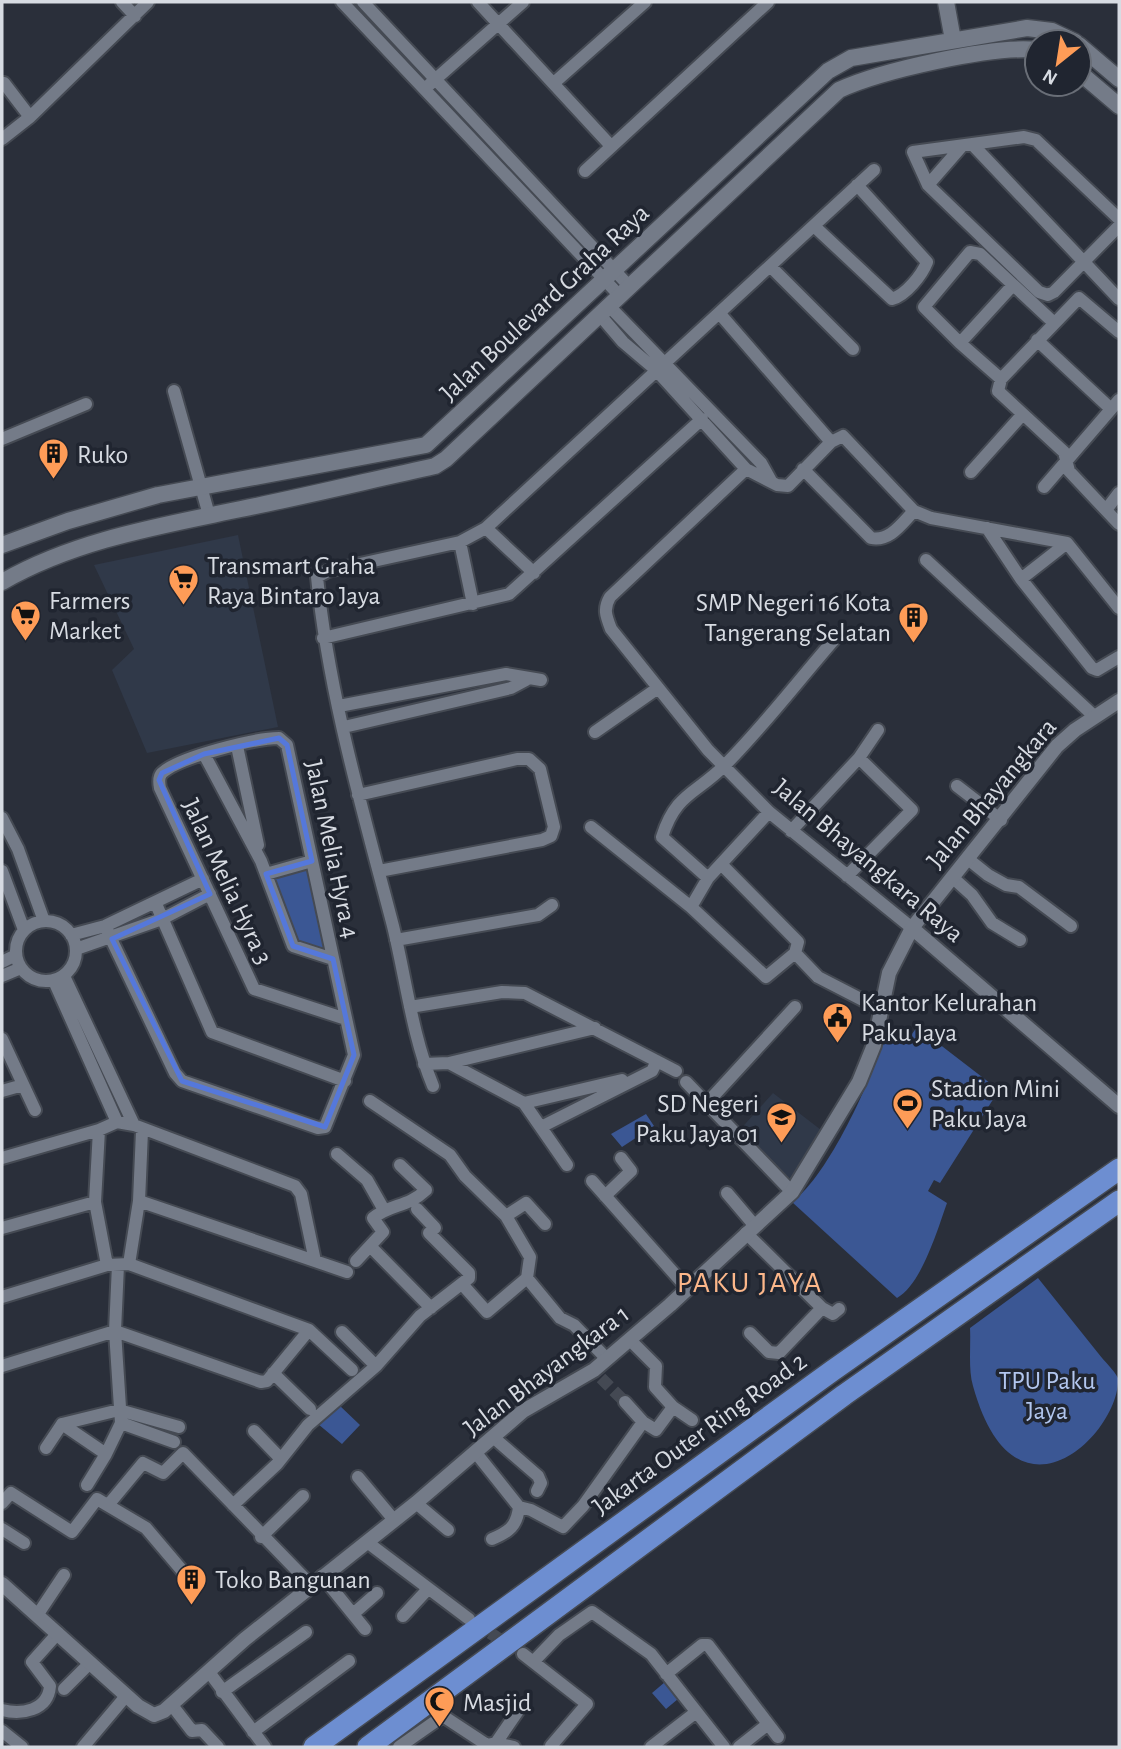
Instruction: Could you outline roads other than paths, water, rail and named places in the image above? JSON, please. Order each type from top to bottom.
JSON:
[{"type":"highway","name":"Jakarta Outer Ring Road 2","points":[[314,1747],[832,1371],[1119,1169]]},
{"type":"highway","name":"Jakarta Outer Ring Road 2","points":[[368,1747],[844,1395],[1119,1201]]},
{"type":"main road","points":[[946,2],[953,40]]},
{"type":"main road","name":"Jalan Boulevard Graha Raya","points":[[2,545],[68,521],[158,495],[426,444],[828,71],[851,58],[1023,30]]},
{"type":"main road","name":"Jalan Boulevard Graha Raya","points":[[2,582],[58,555],[209,515],[435,466],[446,459],[839,90],[866,78],[951,59],[1023,49]]},
{"type":"main road","name":"Jalan Boulevard Graha Raya","points":[[1093,57],[1119,79]]},
{"type":"main road","points":[[1093,84],[1119,106]]},
{"type":"street","points":[[122,2],[135,16]]},
{"type":"street","points":[[2,139],[30,117],[148,2]]},
{"type":"street","points":[[342,2],[608,275]]},
{"type":"street","points":[[363,2],[435,78],[608,275],[614,300],[660,366],[746,469],[777,485],[788,486],[831,442],[843,436],[914,510],[932,518],[1067,543],[1119,608]]},
{"type":"street","points":[[478,2],[555,82],[611,146]]},
{"type":"street","points":[[425,89],[523,2]]},
{"type":"street","points":[[555,82],[645,2]]},
{"type":"street","points":[[585,170],[768,2]]},
{"type":"street","points":[[4,83],[30,117]]},
{"type":"street","points":[[1116,211],[1036,140],[1024,137],[913,152],[928,185],[1039,292],[1048,295],[1054,292],[1082,260],[1119,226]]},
{"type":"street","points":[[928,185],[967,145]]},
{"type":"street","points":[[967,145],[1119,299]]},
{"type":"street","points":[[433,1086],[424,1064],[396,940],[358,796],[323,638],[317,577],[328,571],[460,542],[486,528],[874,170]]},
{"type":"street","points":[[814,226],[892,299],[899,297],[924,271],[927,262],[857,185]]},
{"type":"street","points":[[1002,379],[924,307],[970,252],[980,254],[1054,322]]},
{"type":"street","points":[[770,266],[853,349]]},
{"type":"street","points":[[960,343],[1013,285]]},
{"type":"street","points":[[1119,332],[1079,298],[1002,379],[998,391],[1064,452],[1069,471],[1119,524]]},
{"type":"street","points":[[720,314],[831,442]]},
{"type":"street","points":[[1037,340],[1115,404],[1044,487]]},
{"type":"street","points":[[660,366],[761,463],[771,481]]},
{"type":"street","points":[[174,391],[209,515]]},
{"type":"street","points":[[2,439],[86,404]]},
{"type":"street","points":[[971,472],[1023,415]]},
{"type":"street","points":[[323,638],[509,594],[702,418]]},
{"type":"street","name":"Jalan Bhayangkara Raya","points":[[746,469],[610,597],[605,614],[611,629],[724,766],[769,811],[912,928],[1119,1106]]},
{"type":"street","points":[[803,469],[871,538],[880,540],[889,536],[914,510]]},
{"type":"street","points":[[1106,510],[1118,498]]},
{"type":"street","points":[[486,528],[534,573]]},
{"type":"street","points":[[987,528],[1021,579],[1093,668],[1097,670],[1119,657]]},
{"type":"street","points":[[460,542],[473,604]]},
{"type":"street","points":[[1021,579],[1067,543]]},
{"type":"street","points":[[926,560],[1094,716]]},
{"type":"street","points":[[708,878],[662,837],[677,803],[724,766],[839,634]]},
{"type":"street","points":[[339,706],[506,674],[526,680],[541,680]]},
{"type":"street","points":[[344,727],[511,688],[526,680]]},
{"type":"street","points":[[594,732],[658,688]]},
{"type":"street","name":"Jalan Bhayangkara","points":[[912,928],[1001,820],[1057,746],[1094,716],[1119,701]]},
{"type":"street","points":[[791,831],[859,758],[878,730]]},
{"type":"street","name":"Jalan Melia Hyra 4","points":[[105,926],[182,1081],[318,1128],[326,1127],[354,1055],[287,745],[279,738],[267,738],[204,754],[162,773],[159,780]]},
{"type":"street","points":[[237,746],[261,861]]},
{"type":"street","points":[[204,754],[261,861],[293,946],[333,960]]},
{"type":"street","points":[[847,876],[912,810],[859,758]]},
{"type":"street","points":[[358,796],[517,759],[528,759],[540,769],[554,827],[551,836],[542,840],[379,871]]},
{"type":"street","name":"Jalan Melia Hyra 3","points":[[159,780],[254,989],[346,1019]]},
{"type":"street","points":[[957,786],[1001,820]]},
{"type":"street","points":[[691,907],[708,878],[769,811]]},
{"type":"street","points":[[2,818],[18,849],[44,922]]},
{"type":"street","points":[[591,827],[691,907],[766,977],[795,953],[798,942],[722,865]]},
{"type":"street","points":[[968,859],[988,875],[1019,887],[1071,926]]},
{"type":"street","points":[[266,874],[312,861]]},
{"type":"street","points":[[2,871],[24,930]]},
{"type":"street","points":[[952,877],[972,895],[992,923],[1020,940]]},
{"type":"street","points":[[71,934],[105,926],[156,904],[202,879]]},
{"type":"street","points":[[76,949],[112,939],[162,919],[210,894]]},
{"type":"street","points":[[156,904],[212,1032],[345,1081]]},
{"type":"street","points":[[396,940],[538,915],[552,905]]},
{"type":"street","points":[[44,922],[59,925],[71,934],[76,949],[74,964],[59,978],[35,979],[18,962],[17,942],[24,930],[44,922]]},
{"type":"street","name":"Jalan Bhayangkara 1","points":[[2,1584],[144,1711],[154,1715],[171,1703],[316,1581],[416,1503],[523,1411],[597,1374],[607,1359],[792,1192],[859,1082],[874,1045],[889,973],[912,928]]},
{"type":"street","points":[[795,953],[818,977],[882,1010]]},
{"type":"street","points":[[2,962],[18,962]]},
{"type":"street","points":[[2,976],[18,962]]},
{"type":"street","points":[[59,978],[117,1122]]},
{"type":"street","points":[[59,978],[138,1128],[139,1201],[118,1265],[115,1331],[121,1423],[88,1485]]},
{"type":"street","points":[[410,1007],[502,992],[525,993],[676,1072]]},
{"type":"street","points":[[707,1103],[795,1007]]},
{"type":"street","points":[[424,1064],[449,1063],[595,1028]]},
{"type":"street","points":[[2,1039],[35,1110]]},
{"type":"street","points":[[541,1127],[652,1071],[657,1061]]},
{"type":"street","points":[[449,1063],[524,1102],[567,1165]]},
{"type":"street","points":[[524,1102],[596,1084],[633,1079]]},
{"type":"street","points":[[686,1082],[792,1192]]},
{"type":"street","points":[[2,1091],[23,1085]]},
{"type":"street","points":[[370,1101],[397,1121],[425,1135],[450,1155],[465,1176],[506,1216],[530,1257],[527,1278],[487,1312],[462,1284]]},
{"type":"street","points":[[2,1158],[99,1130],[117,1122],[138,1128],[295,1186],[301,1194],[315,1261]]},
{"type":"street","points":[[99,1130],[95,1202],[118,1265]]},
{"type":"street","points":[[337,1154],[367,1180],[384,1210]]},
{"type":"street","points":[[605,1196],[631,1171],[621,1158]]},
{"type":"street","points":[[356,1261],[383,1232],[373,1219],[384,1210],[413,1202],[426,1190],[400,1165]]},
{"type":"street","points":[[592,1181],[687,1288]]},
{"type":"street","points":[[727,1193],[750,1229],[822,1308],[833,1314],[839,1309]]},
{"type":"street","points":[[139,1201],[347,1272]]},
{"type":"street","points":[[2,1228],[95,1202]]},
{"type":"street","points":[[506,1216],[526,1203],[545,1224]]},
{"type":"street","points":[[233,1505],[281,1459],[308,1425],[376,1366],[431,1308],[470,1278],[469,1273],[429,1233],[435,1228],[417,1209]]},
{"type":"street","points":[[370,1246],[431,1308]]},
{"type":"street","points":[[2,1297],[118,1265],[309,1330],[352,1370]]},
{"type":"street","points":[[527,1278],[560,1318],[574,1325],[607,1359]]},
{"type":"street","points":[[750,1333],[769,1352],[779,1353],[822,1308]]},
{"type":"street","points":[[2,1366],[115,1331],[261,1382],[273,1373],[309,1330]]},
{"type":"street","points":[[342,1332],[376,1366]]},
{"type":"street","points":[[630,1340],[656,1366],[655,1387],[673,1407],[692,1420]]},
{"type":"street","points":[[273,1373],[310,1409]]},
{"type":"street","points":[[625,1402],[643,1422],[659,1428],[673,1407]]},
{"type":"street","points":[[46,1448],[62,1424],[119,1409],[179,1427]]},
{"type":"street","points":[[476,1452],[519,1507],[531,1510],[563,1527],[568,1526],[643,1422]]},
{"type":"street","points":[[121,1423],[174,1442]]},
{"type":"street","points":[[62,1424],[106,1454]]},
{"type":"street","points":[[254,1431],[281,1459]]},
{"type":"street","points":[[493,1437],[538,1476],[541,1483],[537,1491]]},
{"type":"street","points":[[109,1504],[143,1463],[163,1473],[183,1453],[261,1537],[316,1581],[353,1614],[365,1629]]},
{"type":"street","points":[[358,1477],[394,1520]]},
{"type":"street","points":[[2,1503],[11,1493],[72,1532],[97,1499],[146,1528],[186,1574]]},
{"type":"street","points":[[261,1537],[303,1496]]},
{"type":"street","points":[[416,1503],[448,1530]]},
{"type":"street","points":[[492,1539],[511,1530],[517,1521],[519,1507]]},
{"type":"street","points":[[2,1529],[24,1543]]},
{"type":"street","points":[[366,1542],[469,1619]]},
{"type":"street","points":[[38,1614],[64,1575]]},
{"type":"street","points":[[403,1616],[428,1589]]},
{"type":"street","points":[[353,1614],[377,1593]]},
{"type":"street","points":[[551,1746],[587,1704],[528,1657],[590,1612],[651,1654],[724,1747]]},
{"type":"street","points":[[222,1692],[306,1632]]},
{"type":"street","points":[[2,1710],[26,1714],[40,1705],[50,1692],[50,1686],[32,1662],[58,1633]]},
{"type":"street","points":[[666,1674],[702,1645],[708,1645],[778,1737]]},
{"type":"street","points":[[253,1732],[349,1661]]},
{"type":"street","points":[[64,1689],[90,1663]]},
{"type":"street","points":[[209,1672],[265,1747]]},
{"type":"street","points":[[83,1747],[126,1696]]},
{"type":"street","points":[[171,1703],[192,1731],[202,1730],[211,1745]]},
{"type":"street","points":[[489,1745],[522,1705]]},
{"type":"street","points":[[651,1747],[695,1713]]},
{"type":"street","points":[[399,1747],[443,1716],[489,1745],[513,1747]]},
{"type":"street","points":[[739,1747],[768,1724]]},
{"type":"street","points":[[2,1731],[22,1747]]},
{"type":"tunnel","points":[[601,1378],[625,1402]]},
{"type":"tunnel","points":[[475,1623],[510,1646]]},
{"type":"place","name":"Ruko","points":[[54,481]]},
{"type":"place","name":"Transmart Graha Raya Bintaro Jaya","points":[[184,607]]},
{"type":"place","name":"Farmers Market","points":[[26,642]]},
{"type":"place","name":"SMP Negeri 16 Kota Tangerang Selatan","points":[[914,644]]},
{"type":"place","name":"Kantor Kelurahan Paku Jaya","points":[[838,1044]]},
{"type":"place","name":"Stadion Mini Paku Jaya","points":[[908,1130]]},
{"type":"place","name":"SD Negeri Paku Jaya 01","points":[[782,1145]]},
{"type":"place","name":"Toko Bangunan","points":[[192,1606]]},
{"type":"place","name":"Masjid","points":[[440,1729]]},
{"type":"district","name":"PAKU JAYA","points":[[750,1282]]},
{"type":"park label","name":"TPU Paku Jaya","points":[[1047,1395]]}]
